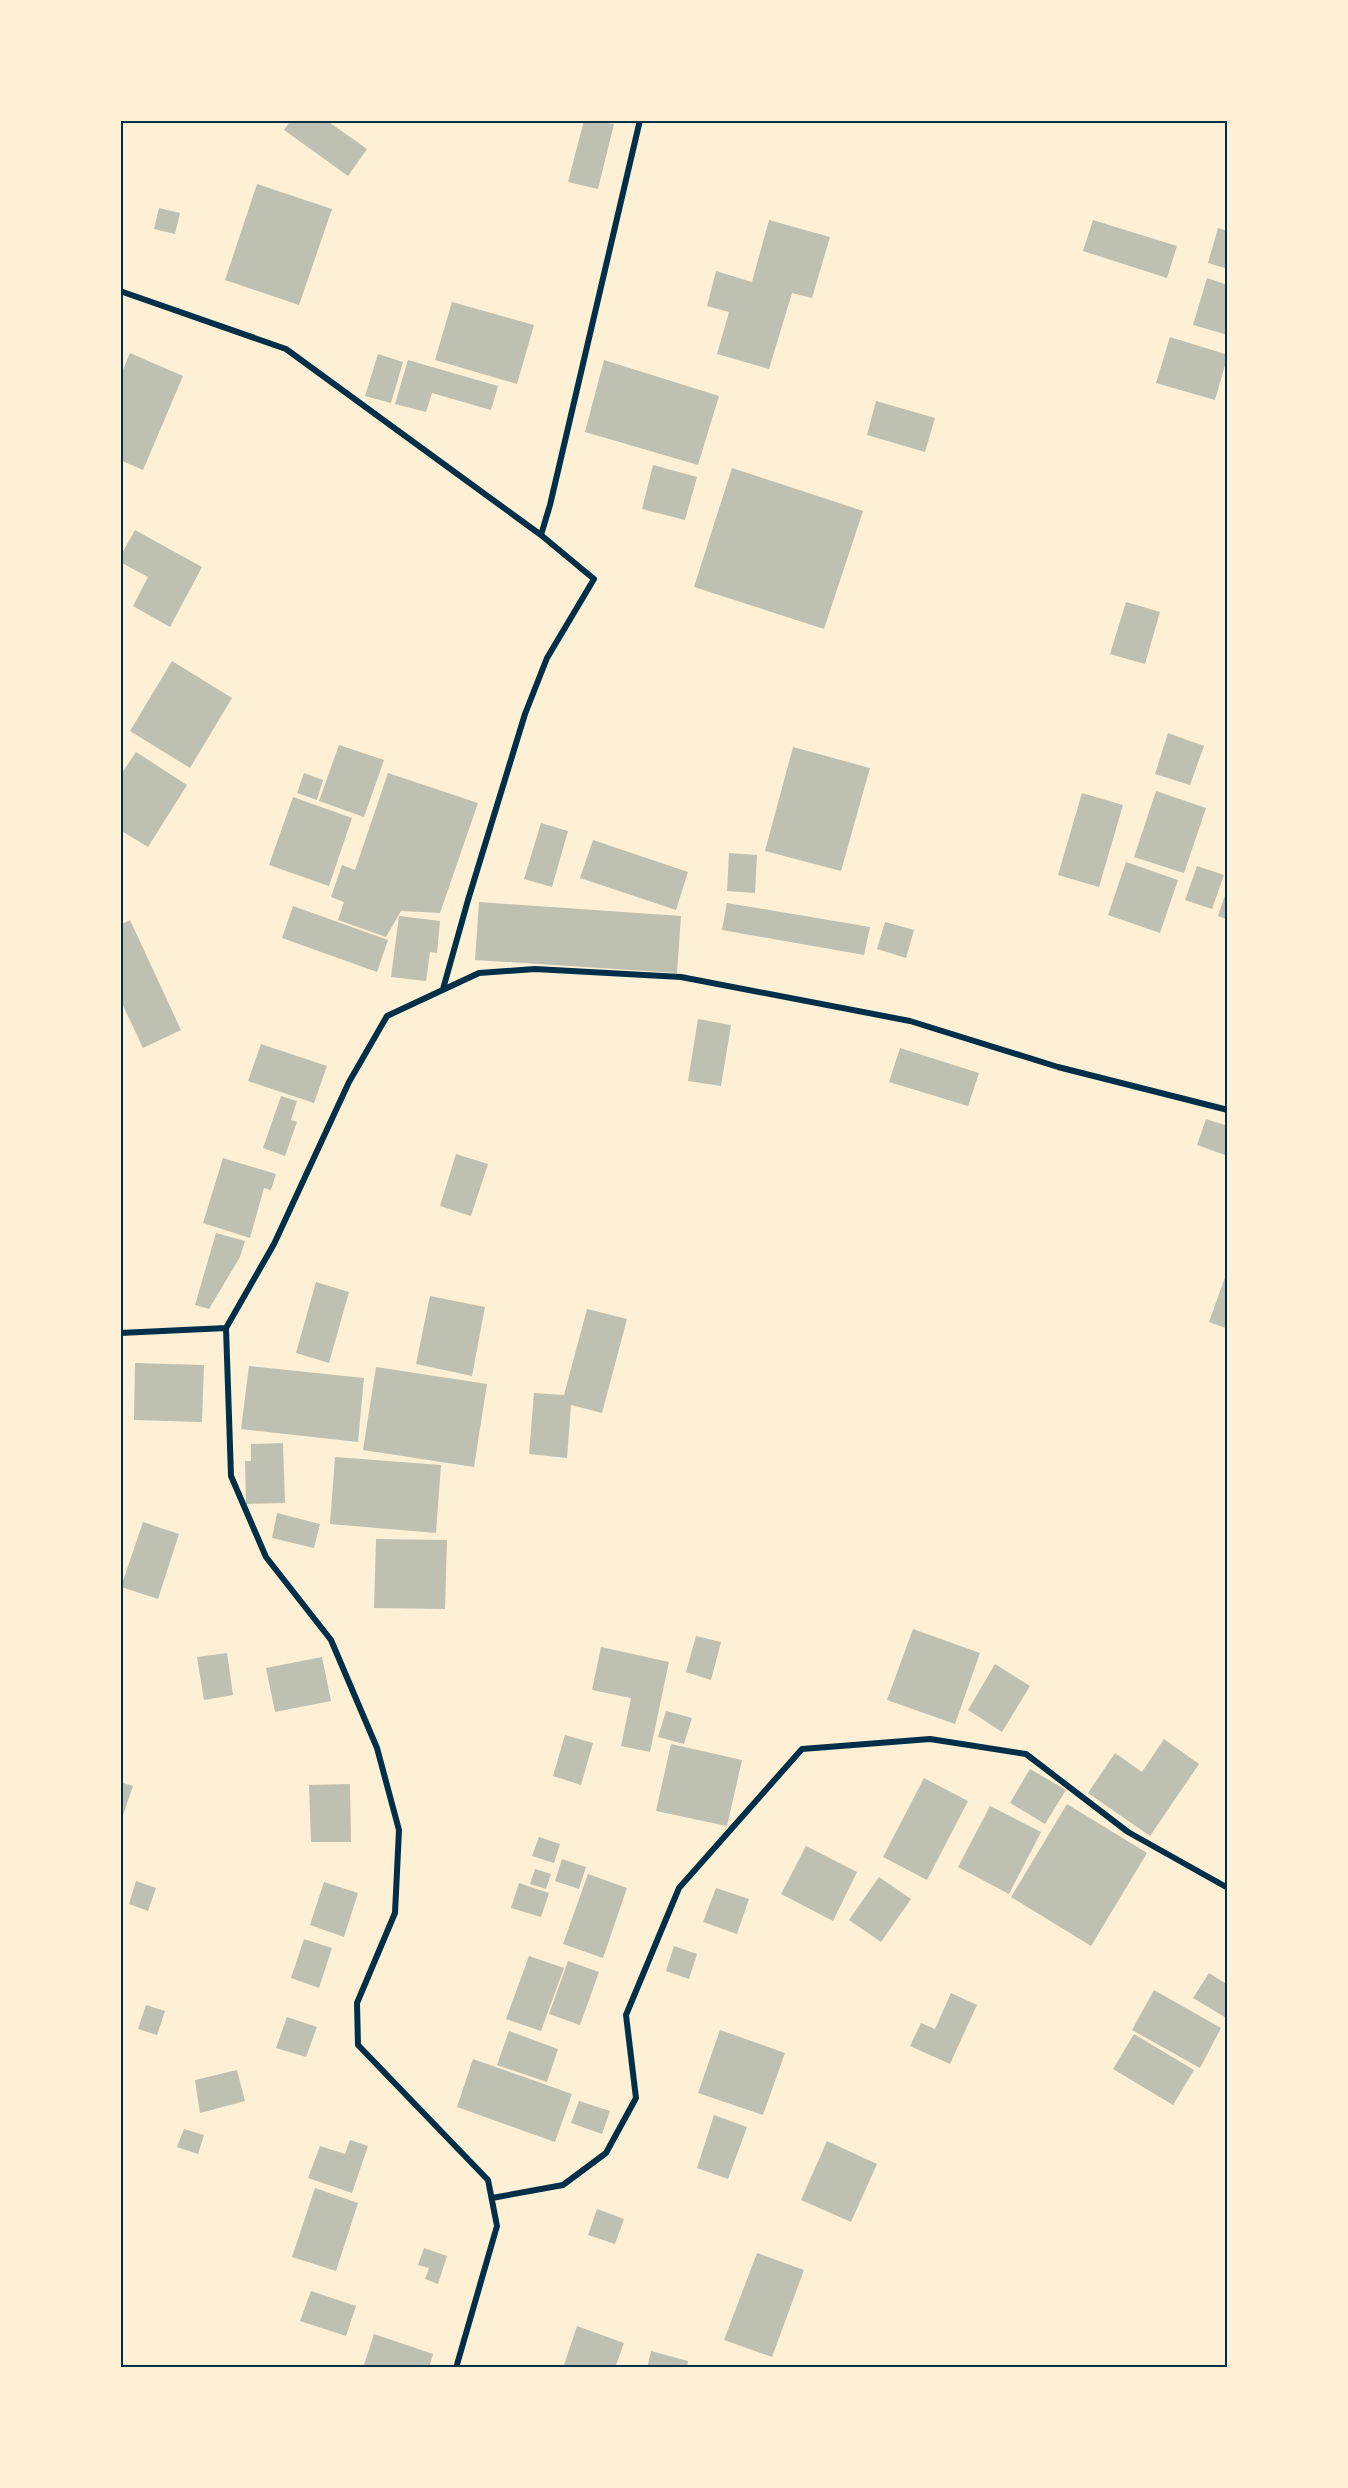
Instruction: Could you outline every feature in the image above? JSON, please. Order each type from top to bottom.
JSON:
[{"type":"street","points":[[541,535],[640,120]]},
{"type":"street","points":[[120,291],[286,349],[541,535],[594,579],[547,658],[525,714],[443,989]]},
{"type":"street","points":[[456,2368],[497,2226],[488,2180],[358,2044],[357,2003],[395,1913],[399,1830],[377,1748],[331,1640],[266,1557],[231,1476],[226,1328],[274,1244],[349,1082],[387,1016],[479,973],[535,969],[681,977],[910,1021],[1058,1066],[1228,1110]]},
{"type":"street","points":[[120,1333],[226,1328]]},
{"type":"street","points":[[492,2198],[563,2185],[606,2154],[636,2098],[626,2015],[679,1888],[802,1749],[930,1739],[1026,1754],[1128,1832],[1228,1888]]},
{"type":"building","points":[[291,120],[326,120],[367,149],[348,176],[284,130]]},
{"type":"building","points":[[584,120],[614,124],[598,189],[568,182]]},
{"type":"building","points":[[257,184],[332,209],[299,305],[225,280]]},
{"type":"building","points":[[159,208],[180,213],[175,234],[154,229]]},
{"type":"building","points":[[769,220],[830,237],[812,298],[792,293],[769,369],[717,354],[729,312],[707,306],[716,271],[752,282]]},
{"type":"building","points":[[1093,220],[1177,246],[1167,278],[1083,251]]},
{"type":"building","points":[[1218,228],[1228,231],[1228,269],[1208,263]]},
{"type":"building","points":[[1207,278],[1228,285],[1228,335],[1193,325]]},
{"type":"building","points":[[452,302],[534,325],[517,384],[435,360]]},
{"type":"building","points":[[1170,337],[1228,355],[1215,400],[1156,383]]},
{"type":"building","points":[[130,353],[183,376],[143,470],[120,460],[120,377]]},
{"type":"building","points":[[378,354],[403,362],[391,403],[365,396]]},
{"type":"building","points":[[408,360],[498,386],[491,410],[432,393],[426,412],[395,404]]},
{"type":"building","points":[[604,360],[719,396],[698,465],[585,432]]},
{"type":"building","points":[[876,401],[935,418],[925,452],[867,435]]},
{"type":"building","points":[[653,465],[697,477],[685,520],[642,509]]},
{"type":"building","points":[[732,468],[863,511],[824,629],[694,587]]},
{"type":"building","points":[[135,530],[202,567],[170,627],[133,606],[148,577],[120,562],[120,557]]},
{"type":"building","points":[[1126,602],[1160,612],[1145,664],[1110,654]]},
{"type":"building","points":[[172,661],[232,698],[190,768],[130,731]]},
{"type":"building","points":[[1168,733],[1204,746],[1190,785],[1155,774]]},
{"type":"building","points":[[339,745],[384,760],[364,817],[319,801]]},
{"type":"building","points":[[793,747],[870,768],[841,871],[765,851]]},
{"type":"building","points":[[136,752],[187,785],[148,847],[120,830],[120,776]]},
{"type":"building","points":[[304,773],[323,780],[317,800],[297,793]]},
{"type":"building","points":[[388,773],[478,803],[440,913],[401,911],[386,937],[338,920],[344,902],[331,897],[342,865],[355,870]]},
{"type":"building","points":[[1156,791],[1206,808],[1184,873],[1134,857]]},
{"type":"building","points":[[1082,793],[1123,805],[1099,887],[1058,875]]},
{"type":"building","points":[[293,797],[352,818],[329,886],[269,865]]},
{"type":"building","points":[[541,823],[568,831],[552,887],[524,879]]},
{"type":"building","points":[[593,840],[688,872],[676,910],[580,878]]},
{"type":"building","points":[[729,853],[757,855],[755,893],[727,891]]},
{"type":"building","points":[[1126,862],[1178,880],[1160,933],[1108,915]]},
{"type":"building","points":[[1197,866],[1224,875],[1212,909],[1185,900]]},
{"type":"building","points":[[1228,886],[1228,920],[1218,916]]},
{"type":"building","points":[[479,902],[681,916],[677,973],[475,960]]},
{"type":"building","points":[[727,903],[870,927],[864,955],[722,930]]},
{"type":"building","points":[[293,906],[388,940],[377,972],[282,938]]},
{"type":"building","points":[[399,916],[440,921],[437,953],[430,952],[426,981],[391,977]]},
{"type":"building","points":[[130,920],[181,1030],[143,1048],[120,999],[120,925]]},
{"type":"building","points":[[885,922],[914,930],[906,958],[877,949]]},
{"type":"building","points":[[698,1019],[731,1025],[721,1086],[688,1081]]},
{"type":"building","points":[[261,1044],[327,1066],[314,1103],[248,1081]]},
{"type":"building","points":[[900,1048],[979,1073],[968,1106],[889,1082]]},
{"type":"building","points":[[281,1096],[297,1101],[291,1120],[297,1122],[285,1156],[263,1148]]},
{"type":"building","points":[[1206,1119],[1228,1126],[1228,1156],[1197,1145]]},
{"type":"building","points":[[456,1154],[488,1164],[471,1216],[440,1206]]},
{"type":"building","points":[[223,1158],[276,1174],[271,1190],[264,1188],[250,1238],[203,1223]]},
{"type":"building","points":[[216,1233],[245,1241],[240,1257],[209,1309],[195,1305]]},
{"type":"building","points":[[1228,1269],[1228,1329],[1209,1322]]},
{"type":"building","points":[[316,1282],[349,1292],[329,1363],[296,1353]]},
{"type":"building","points":[[430,1296],[485,1307],[472,1376],[416,1364]]},
{"type":"building","points":[[587,1309],[627,1319],[602,1413],[571,1405],[567,1458],[529,1454],[534,1393],[564,1395]]},
{"type":"building","points":[[135,1363],[204,1365],[202,1422],[134,1420]]},
{"type":"building","points":[[249,1366],[364,1378],[358,1442],[241,1429]]},
{"type":"building","points":[[376,1367],[487,1384],[474,1467],[363,1450]]},
{"type":"building","points":[[283,1443],[285,1503],[246,1504],[245,1461],[251,1461],[251,1444]]},
{"type":"building","points":[[335,1457],[441,1465],[436,1533],[330,1524]]},
{"type":"building","points":[[277,1513],[320,1524],[314,1548],[272,1538]]},
{"type":"building","points":[[143,1522],[179,1534],[158,1599],[121,1587]]},
{"type":"building","points":[[376,1539],[447,1540],[445,1609],[374,1608]]},
{"type":"building","points":[[913,1629],[980,1653],[955,1724],[887,1700]]},
{"type":"building","points":[[696,1636],[721,1642],[711,1680],[686,1672]]},
{"type":"building","points":[[601,1647],[669,1662],[650,1752],[621,1746],[631,1698],[592,1690]]},
{"type":"building","points":[[227,1653],[233,1695],[204,1700],[197,1657]]},
{"type":"building","points":[[322,1657],[331,1701],[275,1712],[266,1668]]},
{"type":"building","points":[[995,1664],[1030,1686],[1002,1732],[968,1710]]},
{"type":"building","points":[[666,1711],[692,1718],[684,1744],[658,1737]]},
{"type":"building","points":[[565,1735],[593,1743],[581,1785],[553,1776]]},
{"type":"building","points":[[1164,1739],[1199,1764],[1150,1836],[1088,1793],[1115,1753],[1142,1772]]},
{"type":"building","points":[[671,1744],[742,1760],[727,1826],[656,1811]]},
{"type":"building","points":[[1030,1769],[1066,1790],[1045,1824],[1010,1803]]},
{"type":"building","points":[[924,1778],[968,1801],[927,1880],[883,1857]]},
{"type":"building","points":[[120,1782],[133,1786],[120,1824]]},
{"type":"building","points":[[350,1784],[351,1842],[311,1842],[309,1785]]},
{"type":"building","points":[[1067,1804],[1147,1853],[1091,1946],[1011,1897]]},
{"type":"building","points":[[990,1806],[1041,1832],[1009,1894],[958,1867]]},
{"type":"building","points":[[539,1837],[560,1844],[554,1863],[532,1856]]},
{"type":"building","points":[[806,1846],[857,1872],[833,1921],[781,1894]]},
{"type":"building","points":[[562,1859],[586,1867],[579,1889],[555,1881]]},
{"type":"building","points":[[535,1869],[551,1874],[546,1889],[530,1884]]},
{"type":"building","points":[[588,1874],[627,1888],[603,1958],[563,1944]]},
{"type":"building","points":[[879,1877],[911,1899],[881,1942],[849,1920]]},
{"type":"building","points":[[136,1881],[156,1888],[148,1911],[129,1904]]},
{"type":"building","points":[[324,1882],[358,1893],[344,1937],[310,1925]]},
{"type":"building","points":[[519,1883],[549,1893],[541,1917],[511,1908]]},
{"type":"building","points":[[716,1888],[749,1899],[737,1934],[703,1922]]},
{"type":"building","points":[[304,1939],[332,1948],[319,1988],[291,1978]]},
{"type":"building","points":[[674,1946],[697,1954],[689,1979],[666,1971]]},
{"type":"building","points":[[529,1956],[564,1968],[541,2031],[506,2019]]},
{"type":"building","points":[[568,1961],[599,1972],[580,2025],[549,2014]]},
{"type":"building","points":[[1209,1973],[1228,1985],[1228,2019],[1193,1998]]},
{"type":"building","points":[[1154,1990],[1221,2028],[1200,2068],[1132,2030]]},
{"type":"building","points":[[951,1993],[977,2005],[950,2064],[910,2046],[921,2023],[935,2029]]},
{"type":"building","points":[[146,2005],[165,2011],[157,2035],[138,2029]]},
{"type":"building","points":[[287,2017],[317,2027],[306,2057],[276,2048]]},
{"type":"building","points":[[720,2030],[785,2053],[763,2115],[698,2093]]},
{"type":"building","points":[[509,2031],[558,2049],[547,2082],[497,2065]]},
{"type":"building","points":[[1134,2034],[1194,2070],[1173,2105],[1113,2069]]},
{"type":"building","points":[[473,2059],[572,2094],[555,2142],[457,2107]]},
{"type":"building","points":[[237,2070],[245,2101],[200,2113],[195,2080]]},
{"type":"building","points":[[579,2101],[610,2111],[602,2134],[571,2123]]},
{"type":"building","points":[[714,2115],[747,2127],[728,2179],[697,2168]]},
{"type":"building","points":[[184,2129],[204,2135],[198,2154],[177,2147]]},
{"type":"building","points":[[350,2140],[368,2146],[352,2193],[308,2178],[320,2146],[345,2154]]},
{"type":"building","points":[[827,2141],[877,2164],[851,2222],[801,2200]]},
{"type":"building","points":[[315,2188],[358,2203],[336,2271],[292,2257]]},
{"type":"building","points":[[597,2209],[624,2219],[615,2244],[588,2235]]},
{"type":"building","points":[[424,2248],[447,2256],[438,2284],[425,2279],[429,2268],[418,2265]]},
{"type":"building","points":[[757,2253],[804,2270],[772,2357],[724,2340]]},
{"type":"building","points":[[311,2291],[356,2306],[346,2336],[300,2321]]},
{"type":"building","points":[[577,2326],[624,2343],[615,2368],[563,2368]]},
{"type":"building","points":[[374,2334],[433,2354],[429,2368],[363,2368]]},
{"type":"building","points":[[651,2351],[688,2361],[687,2368],[647,2368]]}]
